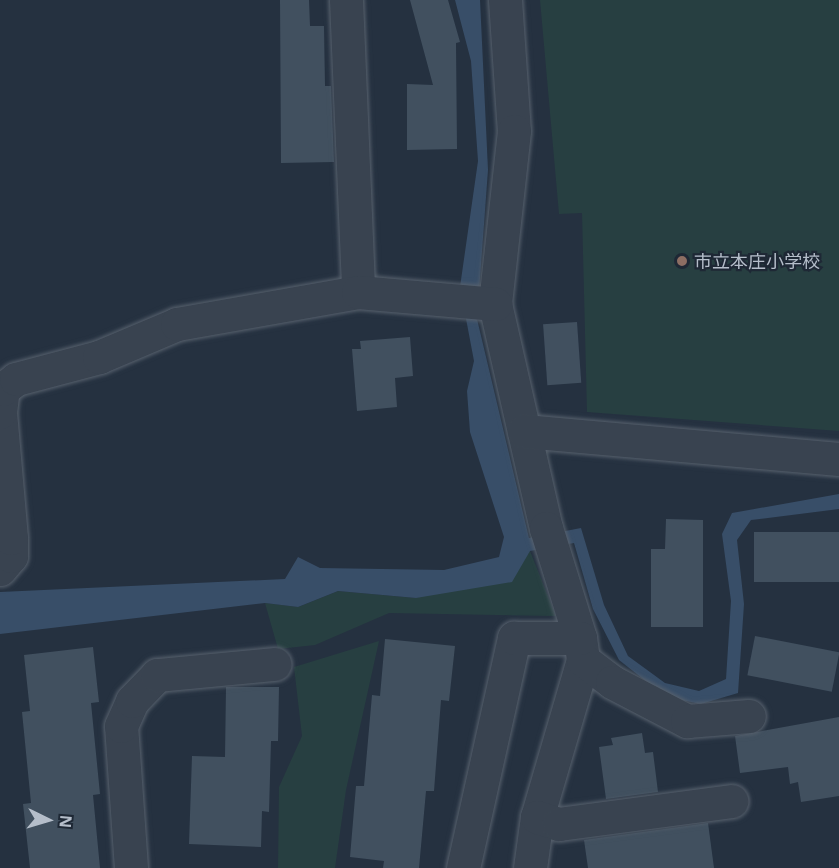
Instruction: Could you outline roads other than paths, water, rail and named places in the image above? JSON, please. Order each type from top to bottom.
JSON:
[{"type":"street","points":[[346,0],[358,292]]},
{"type":"street","points":[[505,0],[514,131],[479,302],[524,431],[546,528],[582,649],[612,682],[687,721],[749,716]]},
{"type":"street","points":[[0,569],[11,556],[0,412],[1,388],[16,379],[99,357],[177,324],[358,292],[479,302]]},
{"type":"street","points":[[524,431],[839,459]]},
{"type":"street","points":[[463,868],[513,638],[582,649]]},
{"type":"street","points":[[530,868],[537,817],[582,649]]},
{"type":"street","points":[[131,868],[121,726],[132,701],[157,675],[274,664]]},
{"type":"street","points":[[537,817],[559,824],[731,801]]},
{"type":"water","points":[[455,0],[480,0],[488,170],[477,319],[529,538],[581,528],[604,605],[628,656],[665,683],[699,691],[726,679],[731,601],[722,534],[732,513],[839,494],[839,509],[751,520],[737,540],[744,604],[738,693],[701,704],[666,697],[619,660],[593,609],[574,543],[530,551],[512,582],[416,598],[338,591],[298,607],[265,603],[0,634],[0,592],[285,579],[298,557],[320,568],[444,570],[499,557],[504,537],[470,432],[467,391],[474,361],[460,287],[478,161],[471,61]]},
{"type":"place","name":"市立本庄小学校","points":[[682,261]]}]
